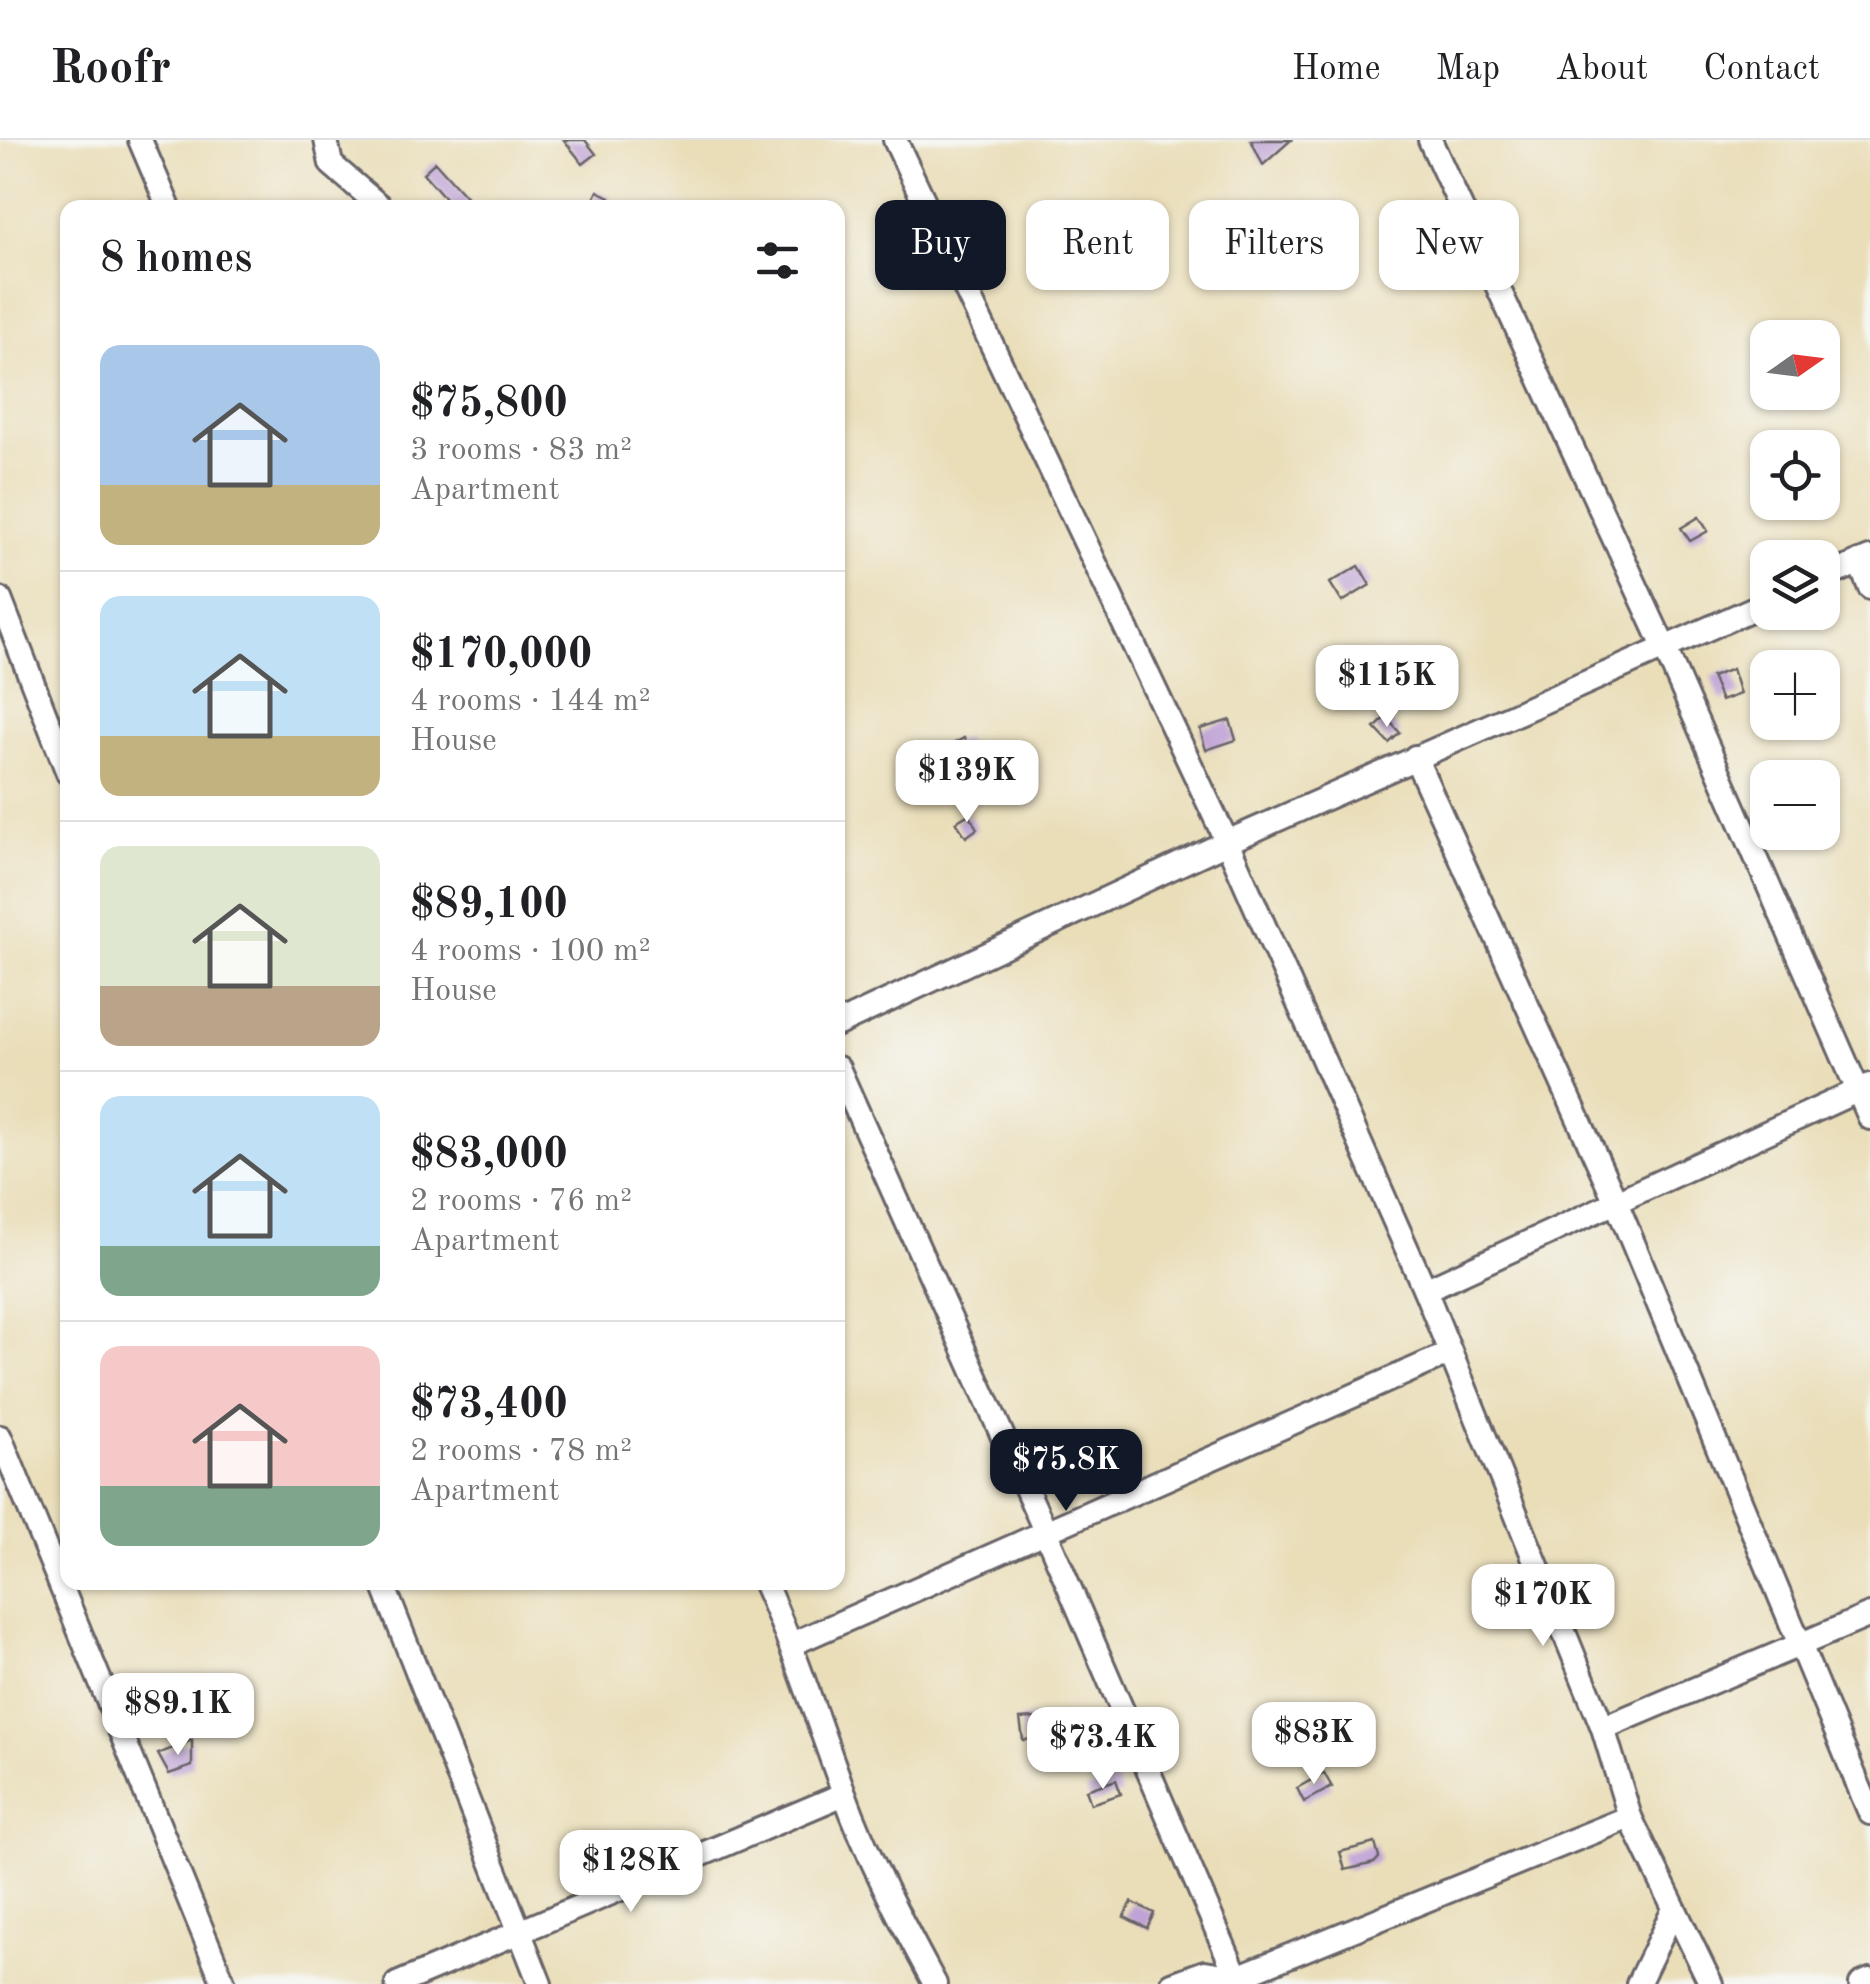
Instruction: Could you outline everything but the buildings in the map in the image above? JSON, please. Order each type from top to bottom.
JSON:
[{"type":"street","points":[[140,140],[166,200]]},
{"type":"street","points":[[326,140],[331,164],[373,200]]},
{"type":"street","points":[[895,140],[1227,842],[1425,1290],[1604,1728],[1630,1817],[1712,1984]]},
{"type":"street","points":[[1430,140],[1864,1088],[1870,1118]]},
{"type":"street","points":[[1840,570],[1865,560],[1870,588]]},
{"type":"street","points":[[0,599],[60,753]]},
{"type":"street","points":[[845,1021],[1414,757],[1628,660],[1665,649],[1750,610]]},
{"type":"street","points":[[1414,757],[1616,1202],[1870,1814]]},
{"type":"street","points":[[845,1084],[1046,1533],[1238,1980]]},
{"type":"street","points":[[1425,1290],[1864,1088]]},
{"type":"street","points":[[792,1644],[1450,1352]]},
{"type":"street","points":[[0,1437],[60,1584]]},
{"type":"street","points":[[63,1590],[224,1984]]},
{"type":"street","points":[[385,1590],[540,1984]]},
{"type":"street","points":[[768,1590],[792,1644],[844,1794],[896,1913],[935,1984]]},
{"type":"street","points":[[1604,1728],[1870,1615]]},
{"type":"street","points":[[397,1984],[520,1935],[844,1794]]},
{"type":"street","points":[[1172,1984],[1205,1972],[1238,1980],[1630,1817]]},
{"type":"street","points":[[1638,1984],[1674,1909]]},
{"type":"street","points":[[1861,1984],[1870,1980]]}]
